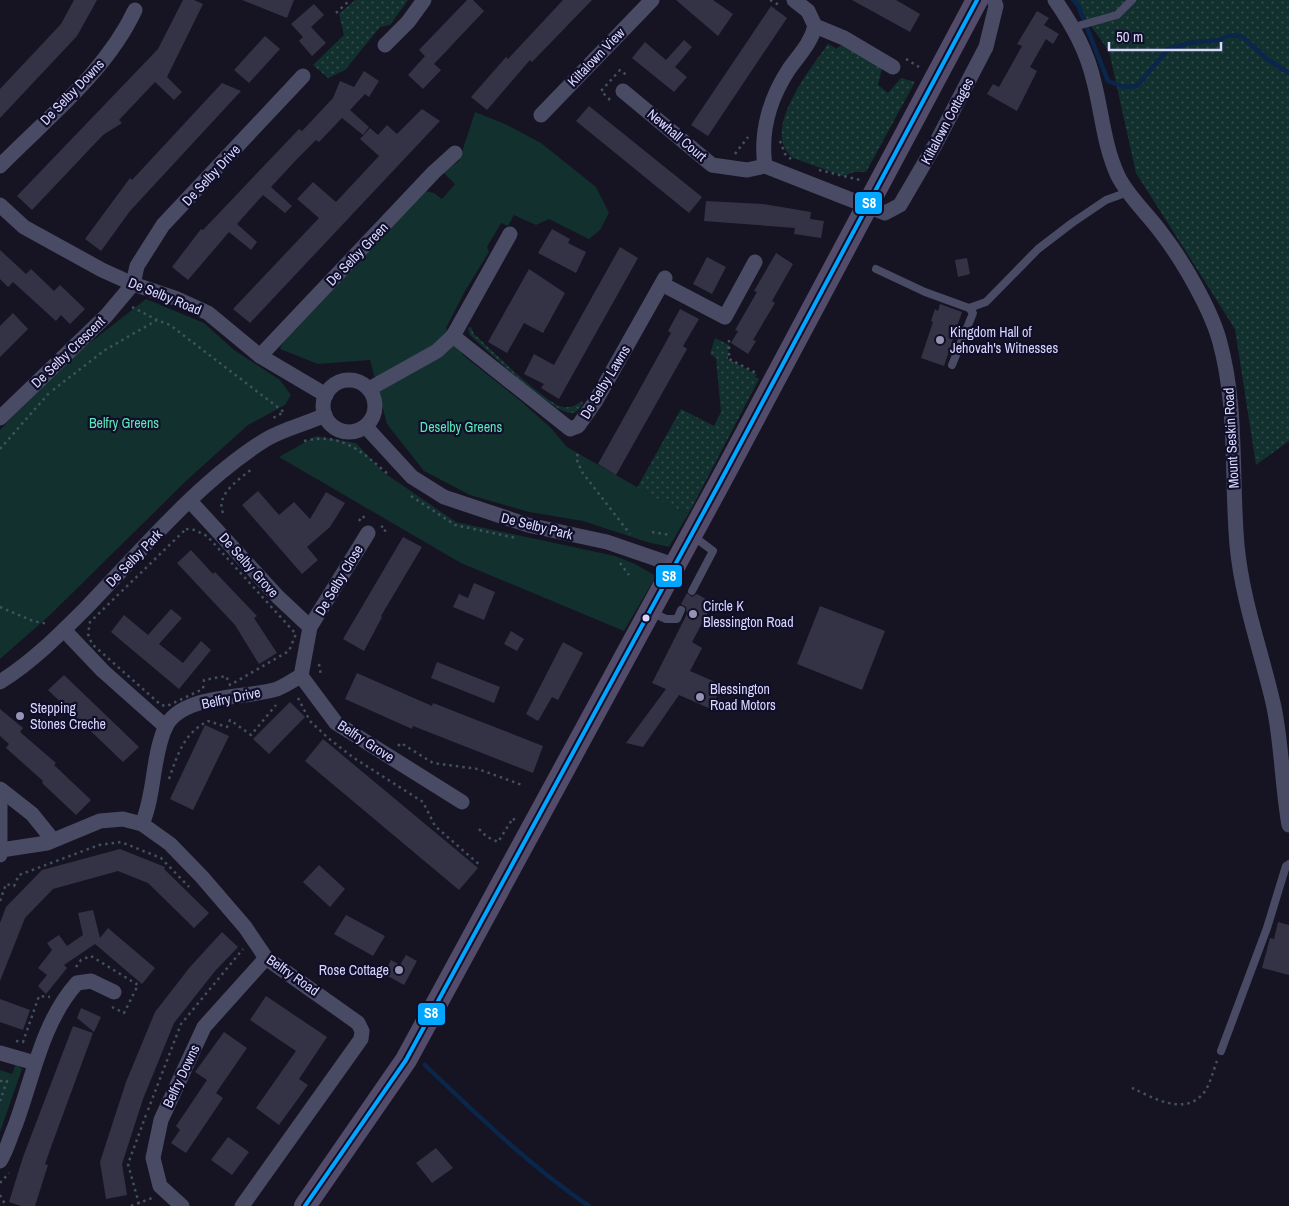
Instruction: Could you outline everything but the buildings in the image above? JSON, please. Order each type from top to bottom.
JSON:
[{"type":"main road","points":[[305,1206],[406,1060],[674,565],[685,536],[977,0]]},
{"type":"street","points":[[385,45],[408,22],[424,0]]},
{"type":"street","name":"Kiltalown View","points":[[540,115],[652,0]]},
{"type":"street","name":"Kiltalown Cottages","points":[[867,205],[886,213],[900,205],[935,145],[986,47],[996,6],[994,0]]},
{"type":"street","name":"Mount Seskin Road","points":[[1054,0],[1082,25],[1087,56],[1112,160],[1128,192],[1164,236],[1196,286],[1219,338],[1228,378],[1232,417],[1238,547],[1244,584],[1274,710],[1289,825]]},
{"type":"street","points":[[790,4],[808,11],[815,26],[844,38],[893,66]]},
{"type":"street","name":"De Selby Downs","points":[[0,166],[98,67],[120,38],[135,10]]},
{"type":"street","points":[[765,166],[762,146],[767,118],[779,86],[810,40],[815,26]]},
{"type":"street","name":"De Selby Drive","points":[[132,284],[137,266],[160,229],[303,76]]},
{"type":"street","name":"Newhall Court","points":[[623,91],[712,164],[747,170],[765,166],[867,205]]},
{"type":"street","name":"De Selby Green","points":[[260,356],[434,172],[455,153]]},
{"type":"street","name":"De Selby Road","points":[[0,205],[24,227],[102,270],[132,284],[175,298],[208,313],[260,356],[326,395]]},
{"type":"street","points":[[369,389],[403,368],[437,351],[453,336],[510,234]]},
{"type":"street","name":"De Selby Lawns","points":[[453,336],[570,429],[578,426],[595,402],[663,281],[725,317],[755,262]]},
{"type":"street","name":"De Selby Crescent","points":[[0,418],[106,316],[132,284]]},
{"type":"street","points":[[354,380],[369,389],[375,405],[371,420],[366,427],[358,431],[342,432],[328,422],[324,415],[326,395],[338,383],[354,380]]},
{"type":"street","name":"De Selby Park","points":[[0,682],[20,668],[64,630],[190,501],[240,458],[267,439],[324,415]]},
{"type":"street","name":"De Selby Park","points":[[366,427],[412,477],[444,497],[528,525],[608,542],[674,565]]},
{"type":"street","name":"De Selby Grove","points":[[190,501],[278,597],[310,627]]},
{"type":"street","name":"De Selby Close","points":[[310,627],[370,529]]},
{"type":"street","points":[[301,676],[310,627]]},
{"type":"street","points":[[64,630],[103,671],[166,727],[148,810],[142,824]]},
{"type":"street","name":"Belfry Drive","points":[[166,727],[178,713],[211,700],[277,689],[301,676]]},
{"type":"street","name":"Belfry Grove","points":[[301,676],[336,723],[462,802]]},
{"type":"street","points":[[0,788],[32,814],[53,840]]},
{"type":"street","points":[[0,803],[0,852]]},
{"type":"street","name":"Belfry Road","points":[[0,852],[53,840],[100,821],[123,819],[142,824],[170,844],[202,877],[245,927],[266,958],[358,1023],[362,1031],[361,1039],[242,1206]]},
{"type":"street","name":"Belfry Downs","points":[[182,1206],[160,1186],[153,1158],[161,1120],[204,1027],[266,958]]},
{"type":"street","points":[[0,1161],[29,1088],[35,1063],[64,998],[77,983],[91,981],[114,992]]},
{"type":"street","points":[[0,1053],[35,1063]]},
{"type":"lane","points":[[1082,25],[1117,15],[1132,0]]},
{"type":"lane","points":[[969,308],[986,302],[1038,249],[1072,223],[1106,200],[1128,192]]},
{"type":"lane","points":[[876,269],[925,292],[969,308],[973,314],[952,365]]},
{"type":"lane","points":[[685,536],[713,551],[692,591]]},
{"type":"lane","points":[[649,611],[666,619],[677,619],[681,610]]},
{"type":"lane","points":[[1221,1051],[1263,937],[1286,866],[1289,864]]},
{"type":"path","points":[[336,13],[350,0]]},
{"type":"path","points":[[770,0],[790,4]]},
{"type":"path","points":[[620,70],[623,91],[601,91],[620,70]]},
{"type":"path","points":[[731,155],[741,148],[749,133]]},
{"type":"path","points":[[779,137],[785,154],[792,160]]},
{"type":"path","points":[[816,168],[858,180],[867,178]]},
{"type":"path","points":[[131,307],[170,325],[284,412],[267,421]]},
{"type":"path","points":[[0,449],[51,391],[105,350],[157,320]]},
{"type":"path","points":[[729,340],[729,359],[764,377]]},
{"type":"path","points":[[300,442],[316,438],[337,440],[358,449],[391,478]]},
{"type":"path","points":[[578,454],[576,458],[582,472],[631,535]]},
{"type":"path","points":[[225,518],[220,506],[225,495],[229,489],[259,462]]},
{"type":"path","points":[[404,490],[455,525],[518,538]]},
{"type":"path","points":[[186,529],[195,530],[207,536],[296,634],[289,651],[230,684],[226,676],[204,680],[203,689],[167,706],[162,705],[92,644],[88,634],[90,622],[186,529]]},
{"type":"path","points":[[652,532],[685,536]]},
{"type":"path","points":[[619,562],[622,569],[629,575]]},
{"type":"path","points":[[0,607],[33,621],[48,624]]},
{"type":"path","points":[[318,663],[321,677]]},
{"type":"path","points":[[297,695],[310,721],[354,758],[423,802],[435,826],[481,866]]},
{"type":"path","points":[[169,779],[178,752],[194,729],[208,721],[227,727],[230,720],[250,735],[278,703]]},
{"type":"path","points":[[390,741],[398,746],[401,743],[433,763],[478,769],[522,785]]},
{"type":"path","points":[[479,829],[487,837],[498,842],[512,818],[515,820],[503,842]]},
{"type":"path","points":[[0,901],[6,884],[14,886],[19,875],[99,845],[121,842],[161,858],[193,892]]},
{"type":"path","points":[[139,1204],[128,1164],[181,1024],[246,945]]},
{"type":"path","points":[[1132,1088],[1172,1105],[1187,1104],[1202,1096],[1221,1051]]},
{"type":"path","points":[[0,1081],[7,1081],[0,1102]]},
{"type":"path","points":[[0,1195],[6,1206]]},
{"type":"path","points":[[131,1206],[155,1196]]},
{"type":"green space","points":[[355,0],[408,0],[390,25],[380,27],[345,70],[328,78],[313,65],[344,35],[339,14]]},
{"type":"green space","points":[[1072,0],[1289,0],[1289,441],[1256,465],[1235,329],[1136,173],[1109,51]]},
{"type":"green space","points":[[828,44],[837,49],[841,45],[882,68],[878,85],[888,93],[901,78],[915,82],[866,172],[854,172],[843,176],[793,158],[784,147],[782,133],[791,100]]},
{"type":"green space","name":"Deselby Greens","points":[[475,112],[505,124],[541,143],[596,187],[609,213],[600,230],[589,239],[549,219],[536,225],[514,215],[508,226],[501,223],[487,247],[489,252],[465,291],[446,328],[463,355],[523,403],[551,428],[567,447],[677,510],[689,513],[669,547],[647,542],[583,521],[529,512],[470,495],[424,471],[387,424],[370,360],[318,364],[280,349],[282,344],[425,191],[434,193],[442,199],[455,184],[443,172],[459,161]]},
{"type":"green space","name":"Belfry Greens","points":[[146,299],[204,323],[234,350],[280,380],[291,395],[285,405],[248,425],[187,480],[50,615],[0,659],[0,430],[64,363]]},
{"type":"green space","points":[[471,327],[474,334],[545,397],[564,407],[573,406],[582,401],[583,404],[577,411],[571,413],[550,403],[520,380],[470,335],[468,328]]},
{"type":"green space","points":[[715,338],[729,345],[728,359],[757,375],[755,377],[759,379],[689,513],[677,510],[637,488],[681,409],[714,426],[721,412],[716,358],[710,354]]},
{"type":"green space","points":[[316,436],[356,443],[383,472],[456,522],[615,556],[635,564],[656,576],[624,631],[461,563],[279,457]]},
{"type":"green space","points":[[16,1064],[22,1069],[0,1132],[0,1070],[12,1074]]},
{"type":"waterway","points":[[1073,0],[1078,5],[1108,81],[1123,87],[1137,86],[1168,49],[1189,43],[1218,40],[1231,35],[1243,37],[1268,60],[1289,73]]},
{"type":"waterway","points":[[425,1065],[524,1157],[589,1206]]},
{"type":"transit line","name":"S8","points":[[305,1206],[406,1060],[719,484],[977,0]]},
{"type":"place","name":"Kingdom Hall of Jehovah's Witnesses","points":[[940,340]]},
{"type":"place","name":"Circle K Blessington Road","points":[[693,614]]},
{"type":"place","name":"Blessington Road Motors","points":[[700,697]]},
{"type":"place","name":"Stepping Stones Creche","points":[[20,716]]},
{"type":"place","name":"Rose Cottage","points":[[399,970]]}]
